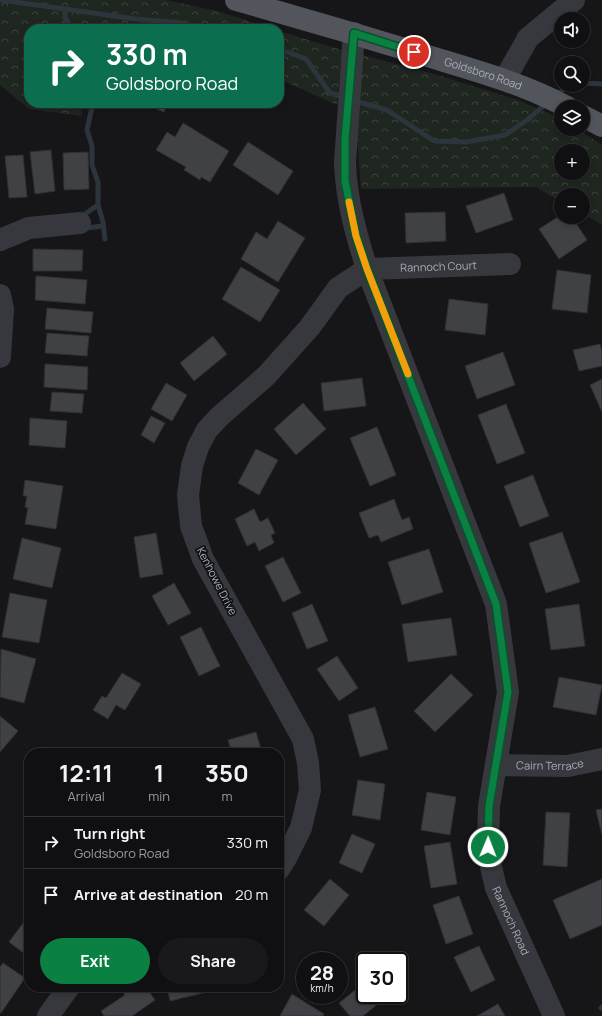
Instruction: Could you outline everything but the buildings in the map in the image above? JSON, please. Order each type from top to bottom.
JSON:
[{"type":"main road","name":"Goldsboro Road","points":[[236,0],[354,33],[505,79],[554,101]]},
{"type":"main road","points":[[590,120],[602,126]]},
{"type":"street","points":[[505,79],[528,38],[574,0]]},
{"type":"street","name":"Rannoch Road","points":[[354,33],[345,146],[345,181],[356,236],[367,269],[496,604],[508,692],[489,806],[488,847],[496,888],[554,1016]]},
{"type":"street","points":[[0,240],[29,228],[80,223]]},
{"type":"street","name":"Rannoch Court","points":[[367,269],[510,264]]},
{"type":"street","name":"Kenhowe Drive","points":[[284,861],[301,828],[310,790],[308,763],[303,739],[203,559],[191,526],[188,495],[192,466],[198,447],[207,430],[219,417],[266,376],[282,359],[310,327],[338,288],[367,269]]},
{"type":"street","points":[[0,295],[3,308],[0,356]]},
{"type":"street","name":"Cairn Terrace","points":[[496,765],[568,766],[602,758]]},
{"type":"street","points":[[48,1016],[65,992]]},
{"type":"green space","points":[[0,0],[167,0],[217,11],[258,24],[24,24],[24,105],[0,85]]},
{"type":"green space","points":[[284,33],[342,50],[337,105],[284,81]]},
{"type":"green space","points":[[363,55],[441,76],[518,100],[554,116],[554,136],[588,136],[602,145],[602,225],[590,218],[590,188],[554,188],[554,198],[536,187],[361,189],[357,137]]},
{"type":"green space","points":[[28,108],[81,108],[82,116]]},
{"type":"waterway","points":[[1,0],[136,19],[185,24]]},
{"type":"waterway","points":[[65,9],[65,18],[69,24]]},
{"type":"waterway","points":[[284,51],[306,59],[330,93],[344,97]]},
{"type":"waterway","points":[[590,83],[602,84]]},
{"type":"waterway","points":[[556,95],[560,92]]},
{"type":"waterway","points":[[355,101],[387,110],[434,141],[466,142],[505,135],[527,120],[547,103]]},
{"type":"waterway","points":[[92,108],[87,130],[92,146],[92,165],[98,182],[98,205],[103,222],[105,239]]},
{"type":"waterway","points":[[85,214],[98,205]]},
{"type":"waterway","points":[[86,228],[103,226]]},
{"type":"slow traffic","points":[[349,202],[356,236],[367,269],[408,374]]},
{"type":"route","points":[[414,52],[354,33],[345,139],[345,181],[356,236],[367,269],[496,604],[508,692],[489,806],[488,847]]}]
